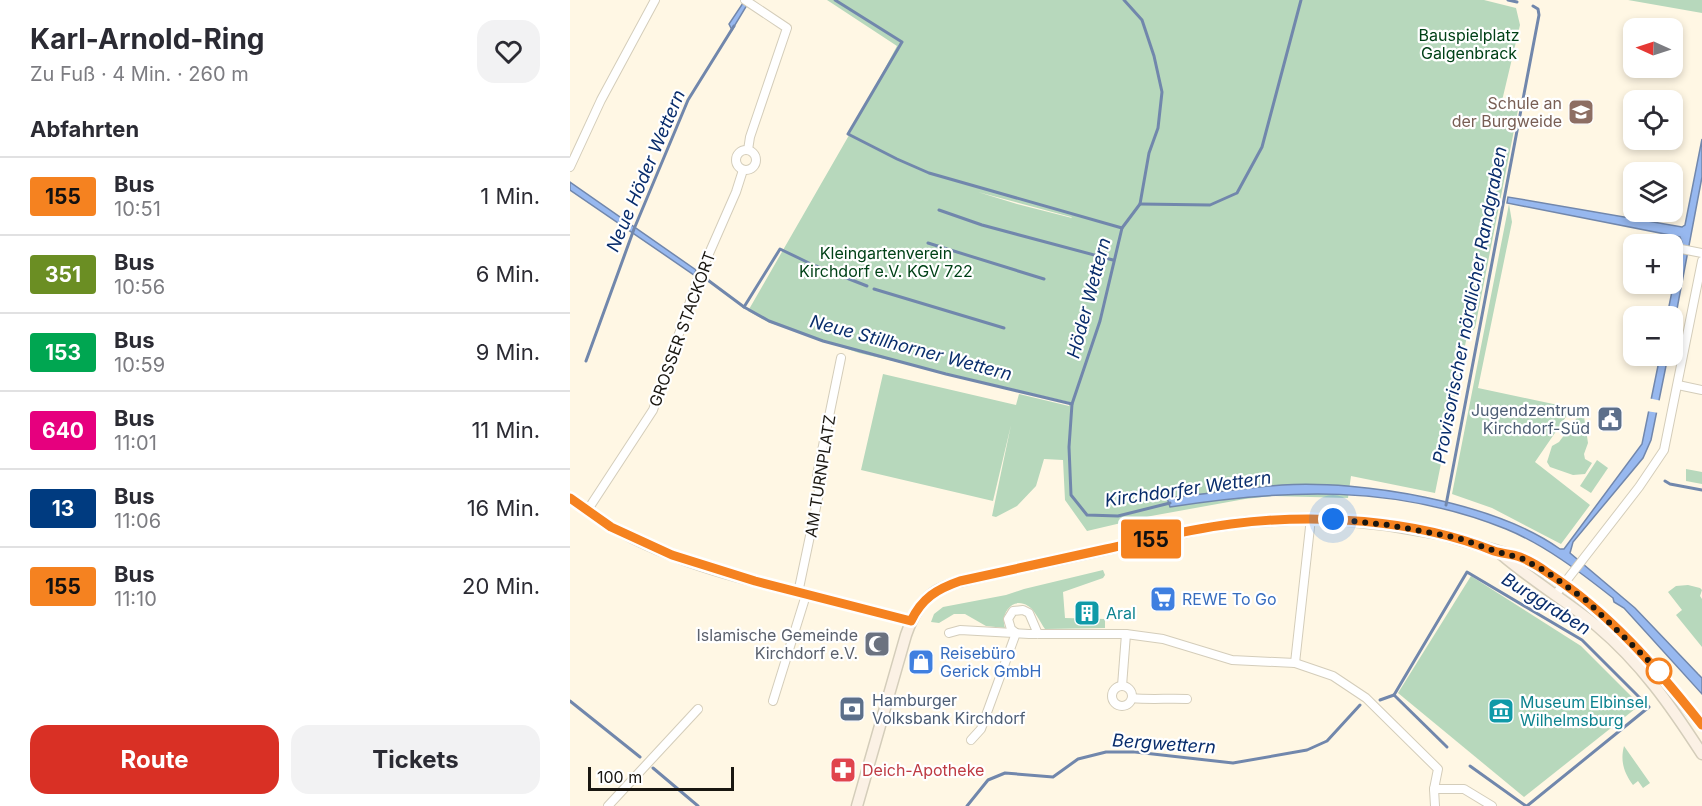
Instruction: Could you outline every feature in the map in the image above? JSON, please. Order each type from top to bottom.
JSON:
[{"type":"main road","points":[[857,806],[911,621],[929,595],[960,581],[1209,527],[1262,520],[1311,518],[1349,520],[1414,529],[1458,538],[1521,558],[1564,584],[1594,608],[1659,672],[1702,725]]},
{"type":"main road","points":[[1498,552],[1518,569],[1556,594],[1614,641],[1671,705],[1702,754]]},
{"type":"street","points":[[570,167],[601,100],[655,0]]},
{"type":"street","points":[[747,2],[787,28],[748,150]]},
{"type":"street","points":[[748,150],[754,154],[756,162],[752,169],[743,170],[738,166],[736,159],[740,152],[748,150]]},
{"type":"street","name":"GROSSER STACKORT","points":[[587,510],[653,410],[700,273],[736,192],[743,170]]},
{"type":"street","points":[[1683,249],[1702,253]]},
{"type":"street","points":[[1556,594],[1639,487],[1664,450],[1702,261]]},
{"type":"street","name":"AM TURNPLATZ","points":[[773,701],[802,594],[819,492],[817,475],[841,358]]},
{"type":"street","points":[[1678,386],[1702,390]]},
{"type":"street","points":[[570,498],[611,527],[672,555],[802,594],[911,621]]},
{"type":"street","points":[[1295,663],[1311,518]]},
{"type":"street","points":[[1016,633],[1011,629],[1008,619],[1012,611],[1019,609],[1029,613],[1038,634]]},
{"type":"street","points":[[949,633],[960,630],[1038,634],[1126,633],[1163,639],[1232,660],[1295,663],[1333,676],[1366,698],[1438,768],[1434,789],[1435,806]]},
{"type":"street","points":[[971,740],[981,729],[1016,633]]},
{"type":"street","points":[[1122,686],[1126,633]]},
{"type":"street","points":[[1122,686],[1130,690],[1132,698],[1124,706],[1120,706],[1113,702],[1113,691],[1122,686]]},
{"type":"street","points":[[1132,698],[1187,699]]},
{"type":"street","points":[[608,806],[698,709]]},
{"type":"street","points":[[1434,789],[1464,789],[1491,806]]},
{"type":"green space","points":[[827,0],[1484,0],[1516,8],[1520,25],[1501,105],[1518,110],[1475,328],[1467,336],[1435,493],[1351,476],[1348,498],[1273,496],[1245,499],[1151,516],[1087,531],[1065,500],[1063,460],[1044,459],[1036,486],[1017,506],[996,517],[992,516],[1011,425],[993,501],[861,470],[883,374],[1016,405],[1019,394],[1069,406],[1069,402],[859,353],[768,322],[748,311],[848,137],[897,46]],"holes":[[[978,192],[1071,217],[1017,204]]]},
{"type":"green space","points":[[1628,0],[1702,0],[1702,13]]},
{"type":"green space","points":[[1509,204],[1512,222],[1478,388],[1572,408],[1535,462],[1590,505],[1561,544],[1492,508],[1452,494]]},
{"type":"green space","points":[[1583,410],[1588,443],[1584,454],[1585,459],[1592,463],[1585,474],[1573,475],[1550,467],[1547,462],[1552,446],[1559,442]]},
{"type":"green space","points":[[1597,460],[1608,468],[1591,493],[1580,486]]},
{"type":"green space","points":[[1686,469],[1702,472],[1702,484],[1686,481]]},
{"type":"green space","points":[[1103,570],[1105,575],[1103,578],[1063,592],[1065,618],[1105,619],[1105,628],[1045,629],[1031,608],[1017,603],[1006,612],[1005,628],[986,626],[965,614],[954,614],[939,623],[931,622],[934,614],[943,607],[1006,595]]},
{"type":"green space","points":[[1471,576],[1581,646],[1640,705],[1524,797],[1398,693]]},
{"type":"green space","points":[[1688,585],[1702,590],[1700,596],[1702,599],[1702,647],[1676,615],[1682,610],[1668,592],[1676,586]]},
{"type":"green space","points":[[1624,746],[1650,783],[1643,788],[1638,781],[1633,785],[1627,776],[1622,757]]},
{"type":"water","points":[[745,0],[750,0],[732,30],[729,24]]},
{"type":"water","points":[[1702,139],[1702,177],[1683,277],[1683,234],[1665,234],[1507,203],[1508,197],[1623,217],[1623,222],[1653,222],[1682,227],[1685,225]]},
{"type":"water","points":[[570,182],[696,270],[694,275],[570,190]]},
{"type":"water","points":[[1671,294],[1680,294],[1678,306],[1669,306]]},
{"type":"water","points":[[1658,366],[1666,366],[1651,440],[1643,458],[1573,542],[1570,553],[1635,608],[1702,678],[1702,694],[1624,608],[1614,602],[1613,598],[1548,551],[1506,529],[1464,514],[1423,504],[1340,494],[1256,497],[1170,507],[1167,498],[1282,485],[1350,486],[1426,497],[1464,507],[1500,518],[1564,549],[1642,444]]},
{"type":"pier","points":[[1648,398],[1662,401],[1659,413],[1646,411]]},
{"type":"waterway","points":[[835,0],[902,42],[848,134],[929,173],[1122,228]]},
{"type":"waterway","name":"Höder Wettern","points":[[1124,0],[1142,20],[1154,56],[1162,92],[1158,128],[1149,153],[1140,204],[1122,228],[1100,321],[1072,404],[1069,447],[1071,495],[1087,515],[1118,516],[1170,503]]},
{"type":"waterway","points":[[1140,204],[1210,205],[1237,193],[1262,147],[1301,0]]},
{"type":"waterway","name":"Provisorischer nördlicher Randgraben","points":[[1508,0],[1517,2]]},
{"type":"waterway","name":"Provisorischer nördlicher Randgraben","points":[[1446,505],[1539,15],[1538,9],[1533,6]]},
{"type":"waterway","name":"Neue Höder Wettern","points":[[586,361],[634,229],[688,100],[734,26]]},
{"type":"waterway","points":[[939,210],[982,225],[1113,260]]},
{"type":"waterway","points":[[928,243],[1044,279]]},
{"type":"waterway","points":[[744,307],[780,249],[809,263]]},
{"type":"waterway","points":[[816,266],[867,286]]},
{"type":"waterway","name":"Neue Stillhorner Wettern","points":[[701,275],[744,307],[769,321],[823,341],[946,374],[1072,404]]},
{"type":"waterway","points":[[874,289],[1004,328]]},
{"type":"waterway","points":[[1665,481],[1702,490]]},
{"type":"waterway","name":"Burggraben","points":[[1394,695],[1467,572],[1582,640],[1649,707],[1527,806]]},
{"type":"waterway","name":"Burggraben","points":[[1394,695],[1447,747]]},
{"type":"waterway","name":"Bergwettern","points":[[1380,700],[1394,695]]},
{"type":"waterway","points":[[570,701],[640,757]]},
{"type":"waterway","name":"Bergwettern","points":[[967,806],[988,780],[1005,773],[1053,777],[1078,759],[1106,752],[1135,752],[1233,763],[1307,750],[1327,741],[1360,705]]},
{"type":"waterway","name":"Burggraben","points":[[1470,766],[1526,806]]},
{"type":"waterway","points":[[653,768],[698,806]]},
{"type":"bus line","name":"155","points":[[570,498],[611,527],[672,555],[755,581],[911,621],[929,595],[960,581],[1209,527],[1262,520],[1311,518],[1368,522],[1458,538],[1521,558],[1564,584],[1594,608],[1643,655],[1702,725]]},
{"type":"place","name":"Schule an der Burgweide","points":[[1581,112]]},
{"type":"place","name":"Jugendzentrum Kirchdorf-Süd","points":[[1610,419]]},
{"type":"place","name":"REWE To Go","points":[[1163,599]]},
{"type":"place","name":"Aral","points":[[1087,613]]},
{"type":"place","name":"Islamische Gemeinde Kirchdorf e.V.","points":[[877,644]]},
{"type":"place","name":"Reisebüro Gerick GmbH","points":[[921,662]]},
{"type":"place","name":"Hamburger Volksbank Kirchdorf","points":[[852,709]]},
{"type":"place","name":"Museum Elbinsel Wilhelmsburg","points":[[1501,711]]},
{"type":"place","name":"Deich-Apotheke","points":[[843,770]]},
{"type":"route","points":[[1333,519],[1388,525],[1458,538],[1521,558],[1547,572],[1587,601],[1659,671]]},
{"type":"park label","name":"Bauspielplatz Galgenbrack","points":[[1469,44]]},
{"type":"park label","name":"Kleingartenverein Kirchdorf e.V. KGV 722","points":[[886,262]]},
{"type":"water label","name":"Kirchdorfer Wettern","points":[[1188,489]]}]
